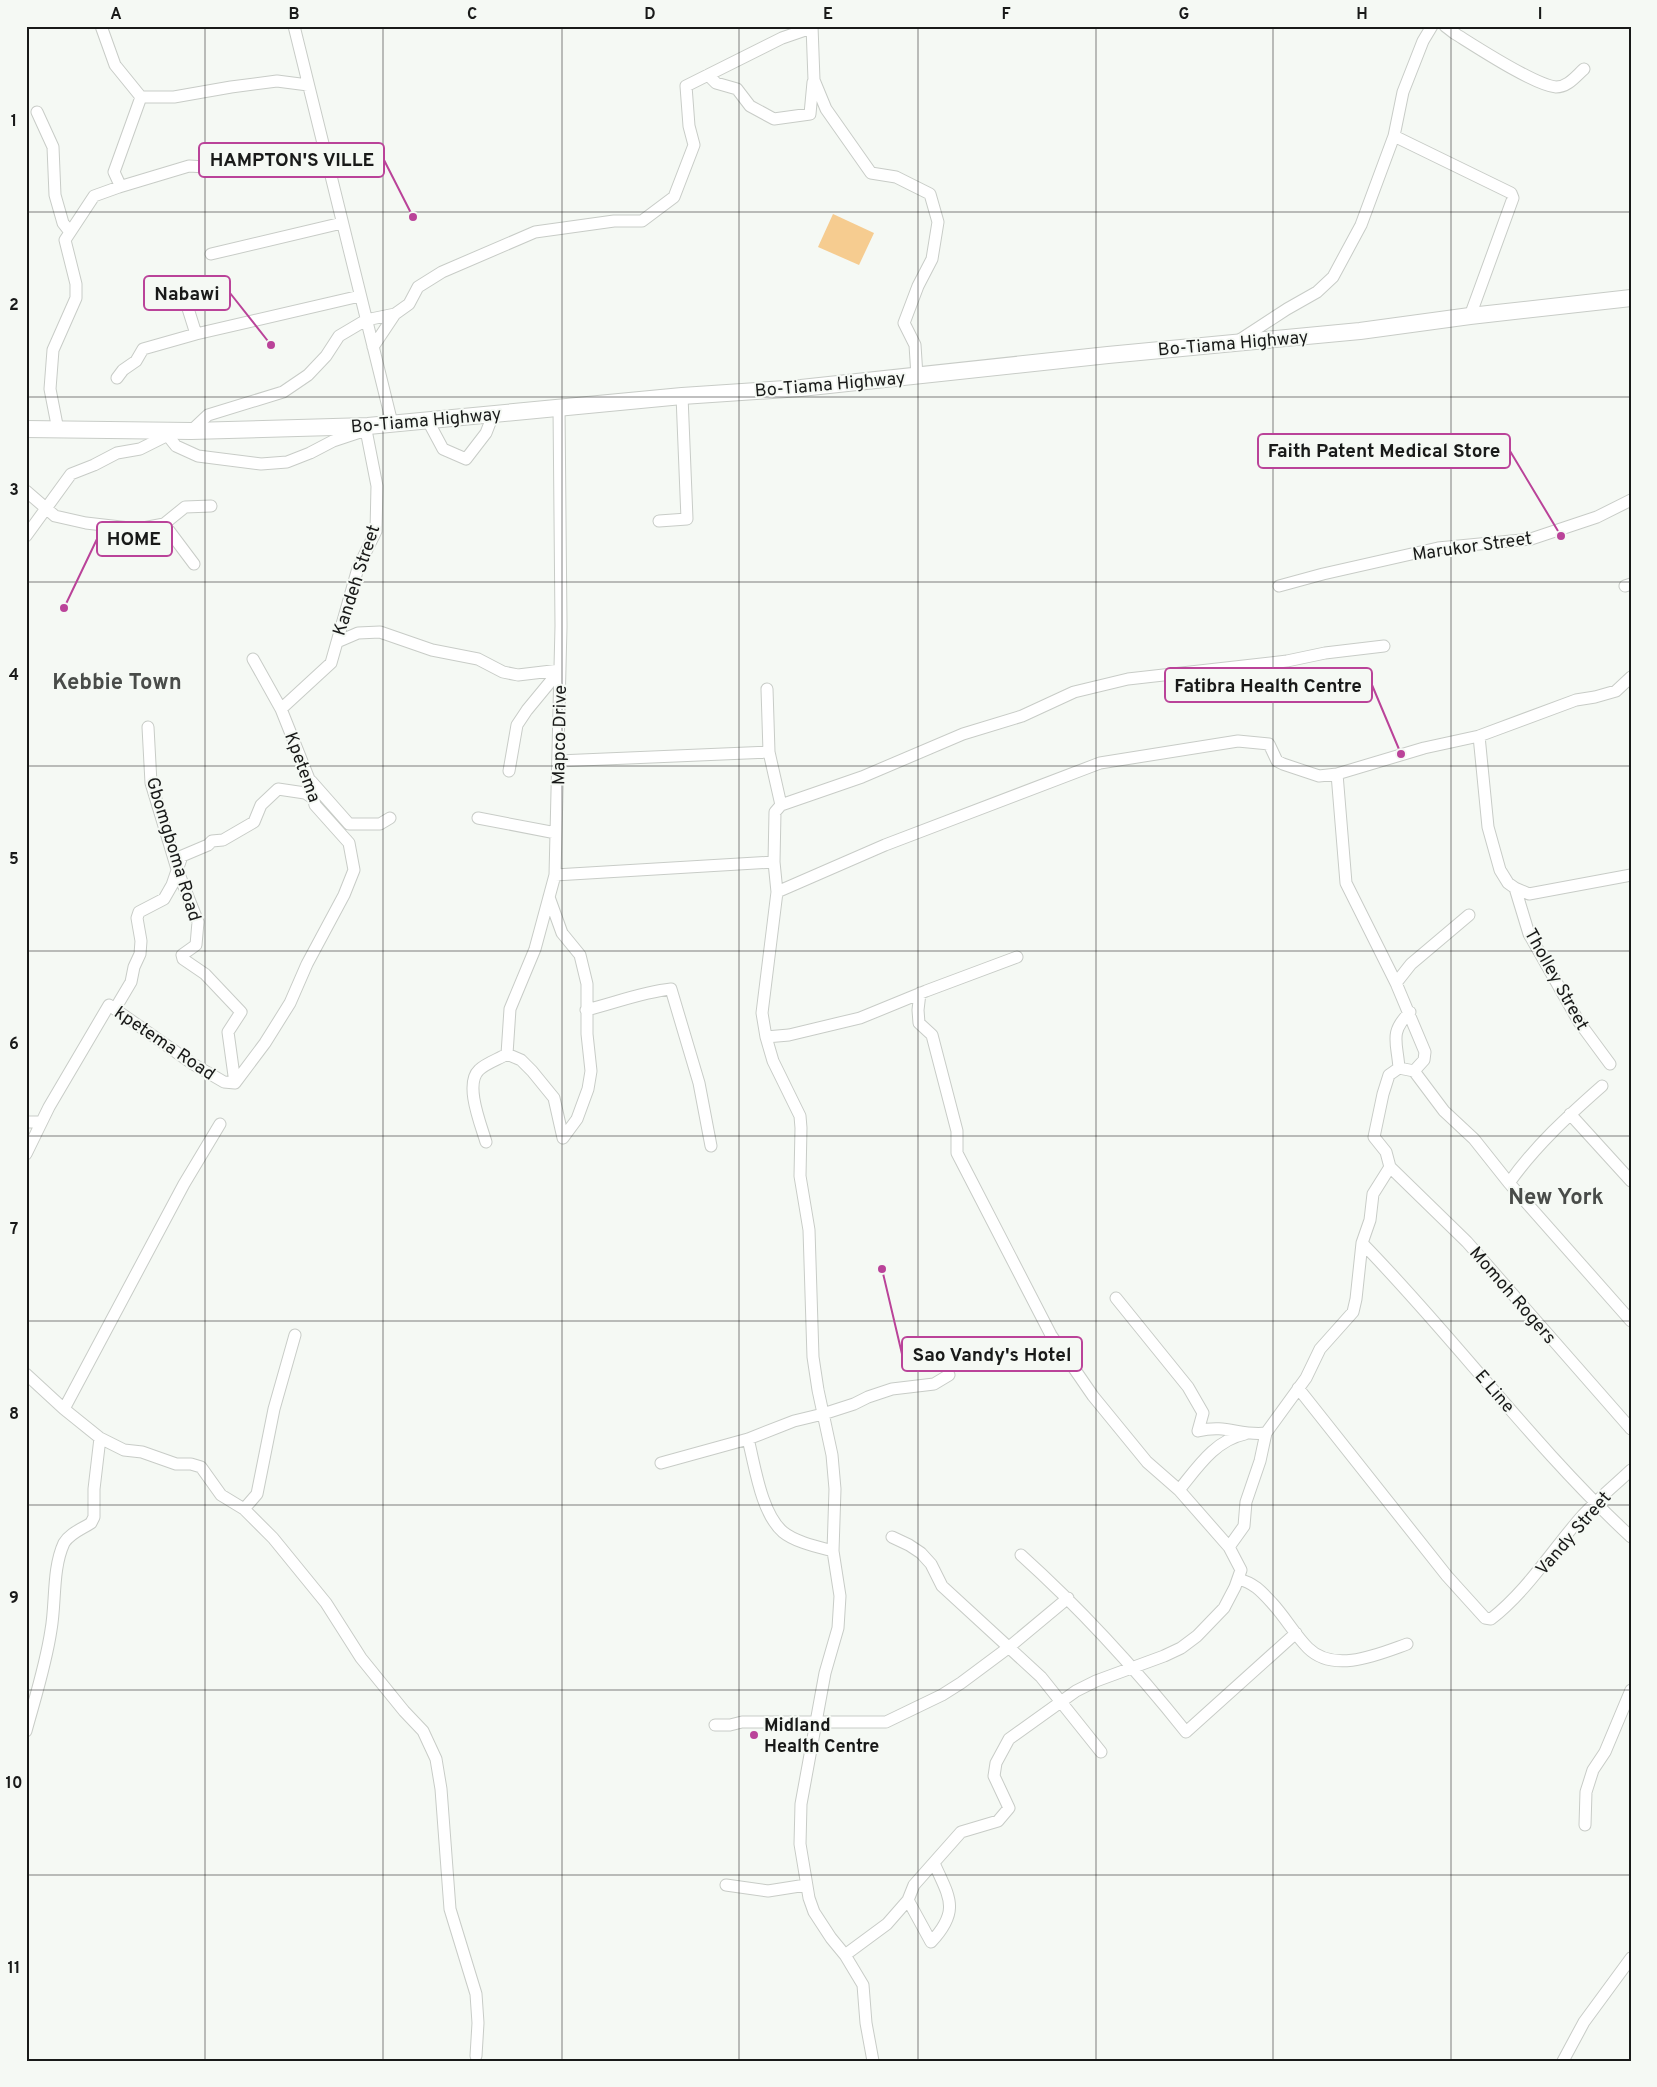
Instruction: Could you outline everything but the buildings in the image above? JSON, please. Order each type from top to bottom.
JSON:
[{"type":"highway","name":"Bo-Tiama Highway","points":[[26,428],[165,433],[367,428],[392,423],[682,396],[801,388],[1360,331],[1470,316],[1631,298]]},
{"type":"street","points":[[101,26],[115,65],[141,97]]},
{"type":"street","points":[[294,26],[392,423]]},
{"type":"street","points":[[1234,343],[1317,292],[1333,277],[1361,225],[1394,136],[1403,92],[1423,42],[1432,26]]},
{"type":"street","points":[[1445,26],[1454,34],[1528,77],[1546,84],[1556,87],[1567,85],[1584,69]]},
{"type":"street","points":[[190,431],[208,415],[283,392],[308,376],[339,336],[366,320],[394,314],[409,304],[418,287],[442,272],[535,232],[614,221],[642,221],[674,197],[694,145],[689,126],[686,86],[708,75],[782,38],[812,27],[814,80],[810,114],[774,119],[750,106],[737,89],[716,83],[708,75]]},
{"type":"street","points":[[814,80],[826,109],[871,173],[896,177],[930,194],[938,222],[932,259],[918,286],[904,323],[915,345],[917,376]]},
{"type":"street","points":[[141,97],[174,97],[277,81],[308,85]]},
{"type":"street","points":[[119,186],[114,172],[141,97]]},
{"type":"street","points":[[37,112],[53,147],[55,195],[63,223],[70,232]]},
{"type":"street","points":[[1394,136],[1510,193],[1513,198],[1470,316]]},
{"type":"street","points":[[58,430],[50,389],[53,350],[76,298],[76,284],[64,240],[94,196],[119,186],[189,166],[240,168],[324,151]]},
{"type":"street","points":[[211,254],[342,223]]},
{"type":"street","points":[[180,283],[196,334]]},
{"type":"street","points":[[118,378],[123,370],[136,362],[143,350],[196,334],[360,296]]},
{"type":"street","points":[[373,347],[394,314]]},
{"type":"street","points":[[659,521],[687,519],[682,396]]},
{"type":"street","name":"Mapco Drive","points":[[507,1054],[510,1009],[535,949],[555,875],[560,670],[559,407]]},
{"type":"street","points":[[428,421],[443,449],[466,459],[486,433],[493,415]]},
{"type":"street","points":[[26,536],[71,474],[117,453],[140,449],[165,433],[176,446],[198,456],[262,464],[287,462],[367,428]]},
{"type":"street","name":"Kandeh Street","points":[[281,709],[331,663],[358,568],[376,531],[377,486],[367,428]]},
{"type":"street","points":[[26,491],[55,516],[86,523],[138,528],[164,524],[185,507],[211,506]]},
{"type":"street","name":"Marukor Street","points":[[1279,586],[1438,548],[1531,539],[1597,517],[1631,500]]},
{"type":"street","points":[[164,524],[194,564]]},
{"type":"street","points":[[337,642],[358,633],[380,632],[432,650],[478,659],[503,672],[518,675],[560,670]]},
{"type":"street","points":[[873,2061],[866,2023],[863,1985],[845,1955],[814,1912],[806,1885],[801,1854],[799,1825],[825,1673],[838,1628],[840,1596],[833,1551],[835,1489],[832,1455],[813,1357],[808,1230],[800,1176],[802,1144],[800,1116],[772,1061],[762,1013],[777,892],[774,862],[775,812],[781,805],[862,777],[963,734],[1022,716],[1074,692],[1128,679],[1384,646]]},
{"type":"street","name":"Kpetema","points":[[253,659],[281,709],[309,780],[315,806],[349,843],[354,870]]},
{"type":"street","points":[[509,771],[517,724],[526,710],[560,670]]},
{"type":"street","points":[[777,892],[886,845],[1100,763],[1238,741],[1269,744],[1277,761],[1319,776],[1337,774],[1424,748],[1479,736],[1576,700],[1595,697],[1616,690],[1631,677]]},
{"type":"street","points":[[767,689],[769,752],[781,805]]},
{"type":"street","name":"Gbomgboma Road","points":[[148,727],[151,783],[177,869],[198,922],[196,944],[182,955],[184,959],[205,974],[241,1012],[228,1032],[234,1083]]},
{"type":"street","points":[[1479,736],[1490,836],[1503,877],[1515,888],[1529,894],[1631,875]]},
{"type":"street","points":[[558,761],[769,752]]},
{"type":"street","points":[[1337,774],[1346,883],[1410,1012],[1425,1052],[1424,1060],[1414,1071]]},
{"type":"street","points":[[309,780],[349,824],[380,824],[390,818]]},
{"type":"street","points":[[115,1009],[131,982],[134,967],[140,954],[142,941],[137,918],[139,912],[164,899],[172,885],[182,856],[208,845],[212,841],[223,840],[254,822],[261,805],[278,789],[304,793],[313,798]]},
{"type":"street","points":[[478,818],[556,833]]},
{"type":"street","points":[[555,875],[774,862]]},
{"type":"street","name":"kpetema Road","points":[[26,1154],[48,1107],[109,1005],[193,1064],[224,1082],[234,1083],[265,1042],[290,1003],[307,964],[344,895],[354,870]]},
{"type":"street","name":"Tholley Street","points":[[1515,888],[1528,934],[1579,1022],[1610,1064]]},
{"type":"street","points":[[486,1142],[474,1099],[472,1082],[479,1070],[507,1054],[521,1060],[554,1098],[563,1138],[577,1119],[588,1089],[591,1071],[586,1010],[587,984],[580,955],[562,933],[549,897]]},
{"type":"street","points":[[1396,983],[1411,964],[1469,915]]},
{"type":"street","points":[[766,1037],[789,1035],[860,1018],[920,993],[1017,957]]},
{"type":"street","points":[[586,1010],[621,1002],[651,991],[671,989],[698,1084],[711,1146]]},
{"type":"street","points":[[845,1955],[887,1924],[908,1900],[914,1885],[961,1832],[998,1821],[1009,1808],[994,1776],[996,1763],[1010,1739],[1076,1691],[1096,1681],[1181,1648],[1197,1636],[1224,1608],[1241,1570],[1229,1547],[1179,1490],[1147,1462],[1093,1396],[1051,1335],[963,1168],[957,1153],[957,1131],[932,1035],[919,1023],[920,993]]},
{"type":"street","points":[[1399,1068],[1395,1033],[1399,1022],[1410,1012]]},
{"type":"street","points":[[1229,1547],[1244,1526],[1246,1502],[1260,1461],[1266,1433],[1306,1378],[1320,1349],[1353,1312],[1362,1243],[1370,1220],[1373,1194],[1390,1167],[1386,1152],[1374,1136],[1389,1074],[1399,1068],[1414,1071],[1444,1111],[1474,1139],[1509,1183],[1631,1321]]},
{"type":"street","points":[[1509,1183],[1524,1162],[1570,1114],[1602,1086]]},
{"type":"street","points":[[1570,1114],[1631,1181]]},
{"type":"street","points":[[26,1122],[41,1122]]},
{"type":"street","points":[[64,1409],[184,1184],[220,1124]]},
{"type":"street","name":"Momoh Rogers","points":[[1390,1167],[1466,1242],[1626,1416],[1631,1428]]},
{"type":"street","name":"E Line","points":[[1362,1243],[1402,1284],[1567,1475],[1631,1537]]},
{"type":"street","points":[[1116,1298],[1188,1386],[1203,1413],[1198,1431],[1216,1427],[1246,1434]]},
{"type":"street","points":[[244,1509],[257,1494],[274,1409],[295,1335]]},
{"type":"street","points":[[26,1374],[64,1409],[100,1438],[124,1450],[142,1452],[176,1464],[191,1464],[201,1467],[221,1495],[244,1509],[273,1538],[326,1603],[361,1658],[404,1711],[423,1731],[436,1758],[443,1809],[450,1909],[476,1994],[478,2023],[476,2056]]},
{"type":"street","points":[[661,1463],[748,1439],[794,1421],[854,1404],[868,1396],[892,1390],[934,1384],[949,1375]]},
{"type":"street","name":"Vandy Street","points":[[1298,1388],[1480,1615],[1485,1618],[1491,1619],[1516,1597],[1556,1551],[1583,1516],[1631,1470]]},
{"type":"street","points":[[1179,1490],[1223,1442],[1233,1436],[1266,1433]]},
{"type":"street","points":[[26,1731],[47,1653],[52,1628],[58,1569],[64,1545],[69,1536],[92,1523],[94,1517],[94,1489],[100,1438]]},
{"type":"street","points":[[748,1439],[762,1494],[774,1522],[784,1533],[833,1551]]},
{"type":"street","points":[[892,1537],[909,1544],[921,1553],[931,1564],[942,1586],[1040,1677],[1101,1752]]},
{"type":"street","points":[[1020,1555],[1068,1598],[1133,1667],[1186,1732],[1296,1633]]},
{"type":"street","points":[[1238,1579],[1257,1586],[1313,1652],[1322,1657],[1336,1660],[1353,1659],[1379,1654],[1407,1644]]},
{"type":"street","points":[[715,1726],[742,1722],[886,1722],[942,1695],[1008,1648],[1068,1598]]},
{"type":"street","points":[[1585,1825],[1586,1792],[1593,1770],[1605,1752],[1631,1690]]},
{"type":"street","points":[[908,1900],[931,1942],[945,1925],[950,1900],[934,1863]]},
{"type":"street","points":[[726,1885],[768,1891],[806,1885]]},
{"type":"street","points":[[1563,2061],[1584,2022],[1631,1958]]},
{"type":"shaded area","points":[[833,214],[874,233],[859,265],[818,247]]},
{"type":"place","name":"HAMPTON'S VILLE","points":[[413,217]]},
{"type":"place","name":"Nabawi","points":[[271,345]]},
{"type":"place","name":"Faith Patent Medical Store","points":[[1561,536]]},
{"type":"place","name":"HOME","points":[[64,608]]},
{"type":"place","name":"Fatibra Health Centre","points":[[1401,754]]},
{"type":"place","name":"Sao Vandy's Hotel","points":[[882,1269]]},
{"type":"place","name":"Midland Health Centre","points":[[754,1735]]},
{"type":"district","name":"Kebbie Town","points":[[117,681]]},
{"type":"district","name":"New York","points":[[1556,1196]]}]
